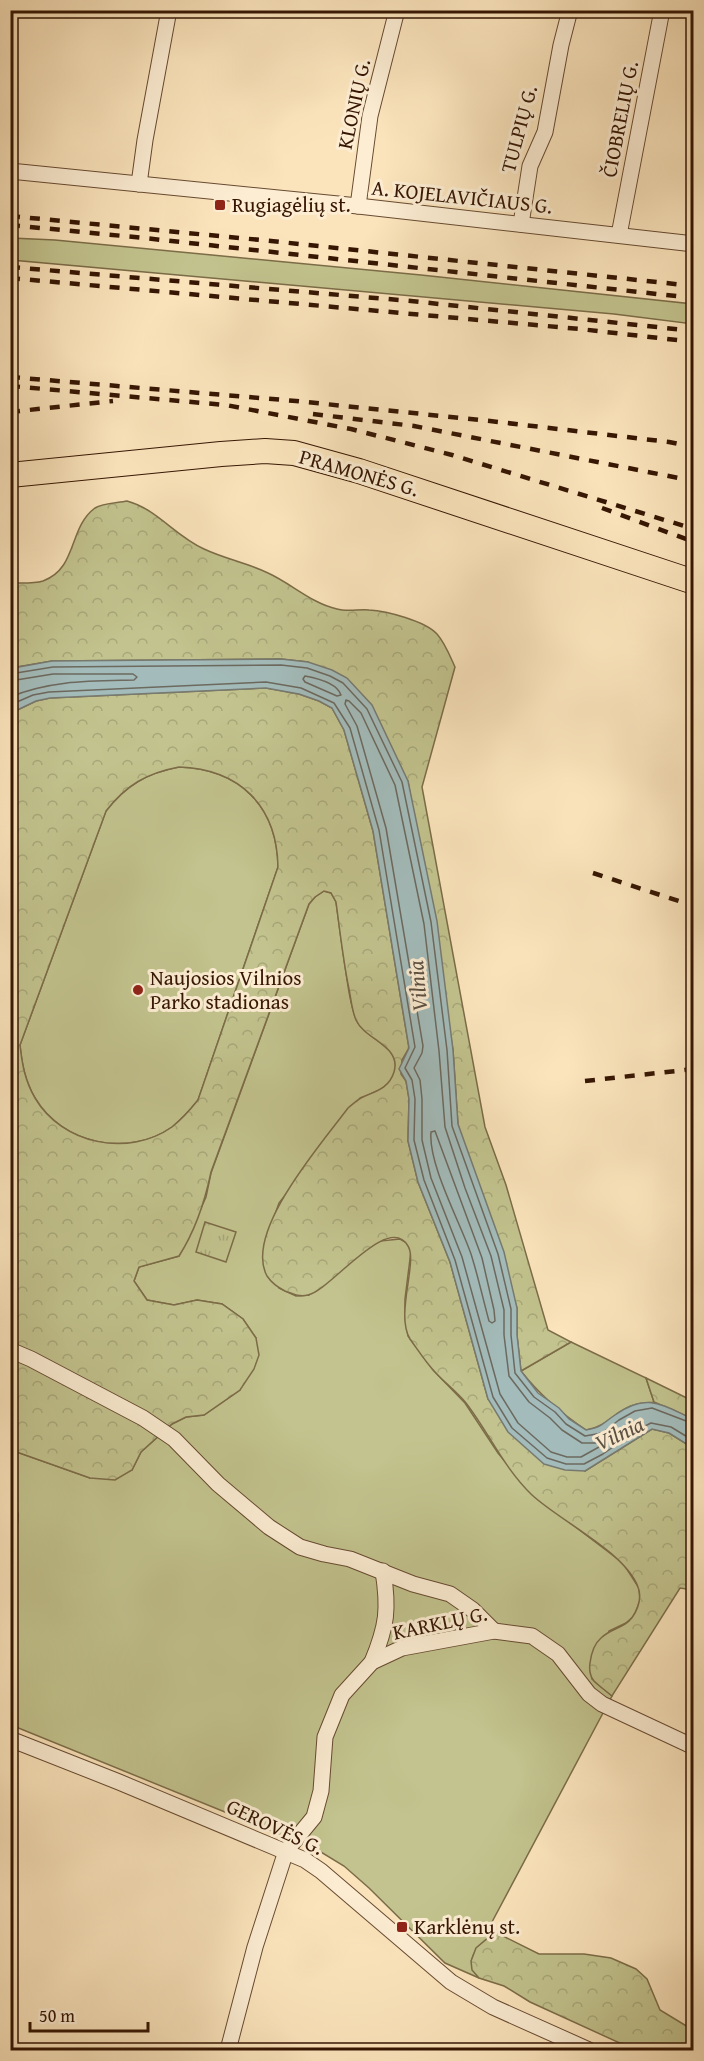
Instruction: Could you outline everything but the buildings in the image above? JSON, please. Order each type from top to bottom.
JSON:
[{"type":"main road","name":"PRAMONĖS G.","points":[[10,475],[221,454],[294,453],[360,471],[693,582]]},
{"type":"street","points":[[139,184],[169,10]]},
{"type":"street","name":"KLONIŲ G.","points":[[357,206],[370,116],[397,10]]},
{"type":"street","name":"TULPIŲ G.","points":[[521,224],[530,166],[545,132],[570,10]]},
{"type":"street","name":"ČIOBRELIŲ G.","points":[[619,236],[662,10]]},
{"type":"street","name":"A. KOJELAVIČIAUS G.","points":[[10,171],[357,206],[693,244]]},
{"type":"street","points":[[10,1350],[32,1359],[143,1418],[174,1439],[218,1484],[269,1527],[300,1547],[350,1558],[413,1584],[450,1594],[473,1610],[494,1631]]},
{"type":"street","points":[[372,1662],[384,1634],[387,1613],[387,1593],[383,1571]]},
{"type":"street","name":"KARKLŲ G.","points":[[286,1851],[314,1817],[321,1791],[325,1737],[342,1695],[372,1662],[402,1648],[494,1631],[532,1635],[558,1654],[589,1694],[602,1704],[693,1747]]},
{"type":"street","name":"GEROVĖS G.","points":[[10,1739],[305,1860],[452,1982],[471,1995],[589,2050]]},
{"type":"street","points":[[228,2050],[255,1947],[286,1851]]},
{"type":"green space","points":[[11,238],[55,240],[421,275],[693,304],[693,324],[614,314],[11,260]]},
{"type":"green space","points":[[127,501],[148,510],[194,544],[220,556],[253,566],[328,606],[341,610],[386,612],[424,625],[437,634],[451,658],[455,667],[422,787],[485,1127],[506,1185],[548,1330],[571,1342],[521,1371],[517,1308],[458,1125],[453,1050],[408,781],[308,662],[281,659],[52,661],[11,668],[11,583],[39,582],[54,575],[68,557],[86,516],[98,506]]},
{"type":"green space","points":[[266,688],[299,694],[332,708],[344,730],[373,831],[409,1048],[402,1060],[401,1074],[406,1081],[409,1099],[408,1141],[418,1182],[450,1262],[488,1399],[585,1471],[652,1429],[669,1433],[693,1448],[693,1590],[680,1588],[612,1696],[592,1677],[591,1657],[601,1638],[625,1624],[632,1617],[638,1607],[640,1597],[638,1587],[631,1574],[606,1549],[544,1505],[522,1485],[466,1403],[425,1361],[410,1339],[405,1316],[410,1264],[408,1246],[399,1238],[387,1239],[373,1246],[330,1281],[308,1295],[285,1291],[267,1276],[263,1258],[266,1236],[275,1212],[289,1188],[348,1108],[359,1099],[386,1085],[394,1072],[395,1063],[388,1049],[367,1033],[356,1020],[345,967],[336,902],[331,893],[324,891],[309,904],[211,1172],[190,1236],[179,1256],[139,1267],[134,1281],[147,1300],[174,1305],[197,1300],[222,1304],[243,1319],[256,1338],[259,1355],[254,1369],[240,1390],[204,1415],[186,1417],[172,1424],[141,1452],[132,1470],[115,1480],[90,1478],[11,1450],[11,713],[36,701],[50,698]],"holes":[[[179,767],[201,769],[237,783],[251,795],[271,826],[278,867],[198,1100],[176,1124],[155,1137],[116,1144],[79,1136],[47,1114],[35,1098],[23,1066],[20,1045],[106,811],[129,787],[147,777]]]},
{"type":"green space","name":"Naujosios Vilnios Parko stadionas","points":[[179,767],[201,769],[220,775],[237,783],[251,795],[271,826],[278,867],[198,1100],[176,1124],[155,1137],[116,1144],[97,1141],[79,1136],[47,1114],[29,1085],[20,1045],[106,811],[129,787],[157,773]]},
{"type":"green space","points":[[324,891],[331,893],[336,902],[349,992],[355,1016],[363,1029],[393,1055],[395,1071],[390,1082],[377,1091],[360,1098],[279,1203],[264,1245],[279,1288],[296,1296],[309,1295],[380,1241],[400,1239],[407,1243],[411,1251],[405,1299],[408,1336],[433,1370],[465,1403],[498,1453],[532,1494],[623,1563],[639,1588],[640,1601],[634,1616],[626,1623],[609,1631],[592,1679],[612,1696],[492,1922],[495,1932],[478,1947],[472,1958],[474,1971],[479,1978],[445,1963],[369,1888],[344,1866],[316,1849],[11,1725],[10,1606],[18,1514],[11,1498],[11,1450],[90,1478],[132,1470],[141,1452],[172,1424],[186,1417],[204,1415],[240,1390],[256,1338],[243,1319],[222,1304],[197,1300],[174,1305],[147,1300],[134,1281],[139,1267],[179,1256],[206,1197],[211,1173],[309,904]]},
{"type":"green space","points":[[205,1222],[236,1232],[226,1262],[196,1252]]},
{"type":"green space","points":[[571,1342],[646,1378],[654,1402],[627,1407],[594,1428],[586,1430],[577,1424],[543,1396],[521,1371]]},
{"type":"green space","points":[[646,1378],[693,1401],[693,1419],[654,1402]]},
{"type":"green space","points":[[11,1498],[18,1514],[11,1606]]},
{"type":"green space","points":[[495,1932],[539,1954],[584,1954],[611,1958],[636,1969],[647,1979],[660,2010],[693,2030],[693,2050],[635,2050],[530,2002],[504,1986],[479,1978],[472,1970],[471,1961],[476,1948]]},
{"type":"water","name":"Vilnia","points":[[281,659],[308,662],[347,678],[372,705],[408,781],[437,921],[453,1050],[458,1124],[504,1252],[517,1308],[521,1371],[538,1393],[586,1430],[599,1426],[636,1404],[654,1403],[693,1419],[693,1448],[669,1433],[652,1429],[585,1471],[565,1470],[544,1464],[508,1432],[488,1399],[450,1262],[418,1182],[408,1141],[409,1099],[406,1081],[399,1069],[409,1048],[373,831],[344,730],[332,708],[299,694],[266,688],[50,698],[36,701],[11,713],[10,668],[52,661]]},
{"type":"railway","points":[[10,216],[694,286]]},
{"type":"railway","points":[[10,225],[694,298]]},
{"type":"railway","points":[[10,267],[411,301],[694,331]]},
{"type":"railway","points":[[10,278],[580,329],[694,342]]},
{"type":"railway","points":[[10,377],[296,401],[490,421],[694,447]]},
{"type":"railway","points":[[10,386],[226,405],[351,429],[452,455],[694,529]]},
{"type":"railway","points":[[10,412],[113,401]]},
{"type":"railway","points":[[313,414],[414,426],[694,481]]},
{"type":"railway","points":[[602,508],[694,542]]},
{"type":"railway","points":[[593,873],[694,906]]},
{"type":"railway","points":[[585,1081],[694,1069]]},
{"type":"place","name":"Rugiagėlių st.","points":[[220,205]]},
{"type":"place","name":"Naujosios Vilnios Parko stadionas","points":[[138,990]]},
{"type":"place","name":"Karklėnų st.","points":[[402,1927]]}]
